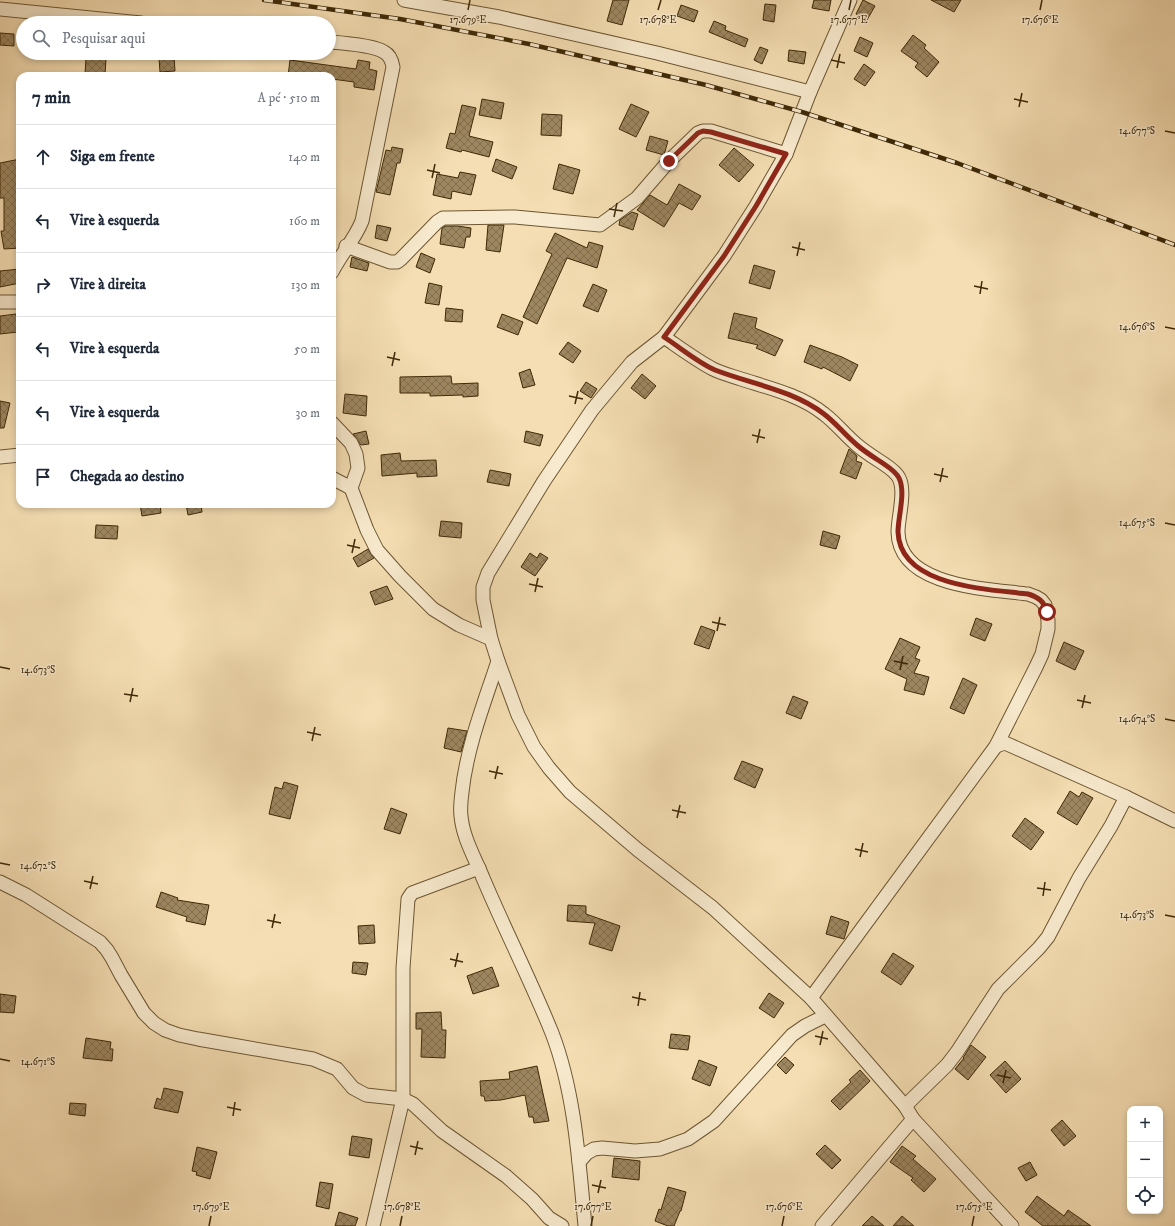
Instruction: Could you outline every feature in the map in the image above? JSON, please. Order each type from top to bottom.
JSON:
[{"type":"street","points":[[404,0],[514,20],[657,53],[810,92]]},
{"type":"street","points":[[850,0],[810,92],[786,154],[756,206],[724,256],[664,337],[632,362],[592,410],[544,481],[488,573],[483,587],[483,600],[491,639],[518,716],[534,747],[549,768],[570,792],[638,850],[712,908],[811,998],[825,1016],[906,1106],[913,1119],[1012,1226]]},
{"type":"street","points":[[0,9],[70,16]]},
{"type":"street","points":[[336,43],[376,48],[384,52],[392,62],[391,77],[362,221],[358,230],[346,246],[336,264]]},
{"type":"street","points":[[346,246],[390,262],[397,262],[402,259],[437,222],[443,218],[515,217],[600,225],[637,198],[669,161],[698,133],[703,131],[786,154]]},
{"type":"street","points":[[0,302],[16,302]]},
{"type":"street","points":[[664,337],[713,369],[780,391],[812,405],[858,446],[895,472],[900,479],[902,490],[898,531],[899,543],[908,560],[919,569],[938,579],[965,586],[1028,594],[1041,600],[1045,605],[1048,620],[1042,654],[996,746],[811,998]]},
{"type":"street","points":[[336,427],[351,443],[356,454],[358,468],[351,488],[366,530],[377,550],[400,576],[433,609],[459,625],[491,639]]},
{"type":"street","points":[[0,457],[16,455]]},
{"type":"street","points":[[336,480],[351,488]]},
{"type":"street","points":[[498,661],[466,763],[460,815],[463,829],[479,868],[552,1034],[565,1076],[579,1162],[585,1226]]},
{"type":"street","points":[[996,746],[1005,743],[1126,797],[1175,822]]},
{"type":"street","points":[[906,1106],[947,1065],[998,989],[1048,937],[1079,878],[1111,826],[1126,797]]},
{"type":"street","points":[[372,1226],[403,1099],[403,968],[408,898],[412,893],[479,868]]},
{"type":"street","points":[[0,882],[26,896],[100,942],[107,950],[144,1013],[154,1023],[165,1030],[198,1039],[313,1059],[337,1069],[353,1088],[366,1095],[403,1099],[413,1104],[442,1131],[506,1176],[532,1199],[549,1218],[562,1226]]},
{"type":"street","points":[[579,1162],[587,1153],[602,1148],[635,1151],[660,1149],[688,1139],[714,1121],[774,1053],[792,1035],[805,1026],[825,1016]]},
{"type":"street","points":[[822,1226],[913,1119]]},
{"type":"building","points":[[613,0],[629,0],[622,25],[607,21]]},
{"type":"building","points":[[814,0],[831,0],[829,11],[812,8]]},
{"type":"building","points":[[863,0],[875,6],[867,20],[856,14]]},
{"type":"building","points":[[931,0],[961,0],[954,12]]},
{"type":"building","points":[[765,4],[776,5],[774,22],[763,20]]},
{"type":"building","points":[[681,5],[698,11],[694,22],[677,16]]},
{"type":"building","points":[[714,21],[726,26],[725,30],[748,39],[745,47],[709,32]]},
{"type":"building","points":[[0,33],[14,34],[14,46],[0,45]]},
{"type":"building","points":[[913,35],[926,45],[924,48],[939,62],[927,77],[915,67],[918,63],[901,51]]},
{"type":"building","points":[[860,37],[873,43],[867,57],[854,51]]},
{"type":"building","points":[[760,47],[768,50],[762,64],[754,60]]},
{"type":"building","points":[[789,50],[806,52],[804,64],[788,61]]},
{"type":"building","points":[[86,60],[106,60],[105,72],[85,72]]},
{"type":"building","points":[[159,60],[174,60],[175,71],[160,72]]},
{"type":"building","points":[[290,60],[356,69],[358,60],[370,62],[369,69],[377,71],[374,90],[354,87],[354,82],[336,80],[336,72],[288,72]]},
{"type":"building","points":[[864,64],[875,72],[865,86],[854,79]]},
{"type":"building","points":[[482,99],[504,103],[501,119],[479,115]]},
{"type":"building","points":[[631,104],[649,112],[636,137],[619,129]]},
{"type":"building","points":[[462,105],[476,108],[469,136],[493,142],[489,157],[462,150],[461,152],[446,148],[450,133],[455,134]]},
{"type":"building","points":[[542,114],[562,115],[561,136],[541,135]]},
{"type":"building","points":[[650,136],[668,141],[664,155],[646,150]]},
{"type":"building","points":[[392,147],[403,149],[400,163],[397,163],[390,195],[376,192],[386,150],[391,151]]},
{"type":"building","points":[[734,148],[754,165],[739,182],[719,165]]},
{"type":"building","points":[[496,159],[517,167],[512,179],[492,171]]},
{"type":"building","points":[[16,160],[16,248],[4,249],[1,231],[4,231],[4,198],[0,198],[0,163]]},
{"type":"building","points":[[559,164],[580,170],[573,194],[553,189]]},
{"type":"building","points":[[460,172],[476,175],[471,195],[452,191],[451,199],[433,195],[437,174],[458,178]]},
{"type":"building","points":[[679,184],[701,196],[692,210],[679,203],[664,227],[637,210],[650,195],[667,205]]},
{"type":"building","points":[[632,212],[638,214],[633,230],[619,225],[620,220]]},
{"type":"building","points":[[377,225],[391,228],[387,241],[375,238]]},
{"type":"building","points":[[488,225],[504,225],[500,252],[486,250]]},
{"type":"building","points":[[445,226],[471,228],[470,237],[466,237],[464,248],[440,244],[442,228]]},
{"type":"building","points":[[555,233],[587,248],[589,242],[603,246],[597,268],[567,258],[537,324],[523,317],[552,254],[546,251]]},
{"type":"building","points":[[421,253],[435,259],[430,273],[416,267]]},
{"type":"building","points":[[352,257],[369,263],[367,271],[350,267]]},
{"type":"building","points":[[754,265],[775,271],[770,289],[749,283]]},
{"type":"building","points":[[16,269],[16,284],[0,287],[0,271]]},
{"type":"building","points":[[429,283],[442,286],[439,305],[425,303]]},
{"type":"building","points":[[593,284],[607,290],[598,312],[583,306]]},
{"type":"building","points":[[446,308],[463,310],[462,322],[445,321]]},
{"type":"building","points":[[734,313],[757,318],[755,328],[783,340],[775,356],[756,348],[758,345],[728,338]]},
{"type":"building","points":[[16,314],[16,332],[0,334],[0,316]]},
{"type":"building","points":[[502,314],[523,322],[518,335],[497,327]]},
{"type":"building","points":[[568,342],[581,351],[573,363],[559,354]]},
{"type":"building","points":[[810,345],[842,357],[858,365],[850,381],[823,367],[822,369],[804,362]]},
{"type":"building","points":[[530,369],[535,385],[523,388],[519,373]]},
{"type":"building","points":[[642,374],[656,386],[645,399],[631,388]]},
{"type":"building","points":[[451,376],[452,384],[478,383],[478,396],[430,396],[430,393],[400,393],[400,377]]},
{"type":"building","points":[[586,382],[597,389],[591,398],[580,391]]},
{"type":"building","points":[[345,394],[367,396],[366,416],[343,413]]},
{"type":"building","points":[[0,401],[10,403],[4,428],[0,428]]},
{"type":"building","points":[[366,431],[369,444],[361,445],[353,434]]},
{"type":"building","points":[[526,431],[543,435],[540,446],[524,442]]},
{"type":"building","points":[[849,449],[857,456],[856,461],[862,463],[856,479],[840,473]]},
{"type":"building","points":[[400,453],[401,461],[436,460],[437,476],[417,477],[417,473],[382,476],[381,455]]},
{"type":"building","points":[[490,470],[511,474],[509,486],[487,482]]},
{"type":"building","points":[[141,508],[160,508],[161,513],[142,516]]},
{"type":"building","points":[[187,508],[202,508],[202,512],[188,515]]},
{"type":"building","points":[[441,521],[462,523],[461,538],[439,536]]},
{"type":"building","points":[[96,525],[118,526],[117,539],[95,538]]},
{"type":"building","points":[[823,531],[840,536],[836,549],[820,545]]},
{"type":"building","points":[[368,549],[374,558],[358,567],[353,558]]},
{"type":"building","points":[[530,553],[537,558],[540,553],[548,558],[535,576],[521,567]]},
{"type":"building","points":[[387,586],[393,599],[375,605],[370,592]]},
{"type":"building","points":[[976,618],[992,624],[985,641],[970,635]]},
{"type":"building","points":[[701,626],[715,631],[709,649],[694,644]]},
{"type":"building","points":[[900,638],[920,647],[915,658],[920,660],[914,673],[929,677],[924,695],[904,690],[907,679],[885,669]]},
{"type":"building","points":[[1064,642],[1084,651],[1075,670],[1056,661]]},
{"type":"building","points":[[963,678],[977,685],[964,714],[950,708]]},
{"type":"building","points":[[793,696],[808,702],[801,719],[786,713]]},
{"type":"building","points":[[448,728],[467,731],[461,752],[444,748]]},
{"type":"building","points":[[742,761],[763,769],[755,788],[734,779]]},
{"type":"building","points":[[284,782],[298,786],[290,819],[269,814],[275,787],[282,789]]},
{"type":"building","points":[[1070,791],[1079,797],[1082,792],[1093,798],[1077,825],[1057,813]]},
{"type":"building","points":[[391,808],[407,814],[400,834],[384,829]]},
{"type":"building","points":[[1025,818],[1044,832],[1031,850],[1012,836]]},
{"type":"building","points":[[161,892],[178,898],[177,900],[209,905],[205,925],[186,921],[187,917],[156,907]]},
{"type":"building","points":[[568,905],[586,906],[586,914],[620,926],[612,951],[589,944],[595,923],[567,921]]},
{"type":"building","points":[[831,916],[849,922],[844,939],[826,934]]},
{"type":"building","points":[[374,925],[375,943],[359,944],[358,926]]},
{"type":"building","points":[[893,953],[914,966],[901,985],[881,972]]},
{"type":"building","points":[[353,962],[368,963],[366,975],[352,973]]},
{"type":"building","points":[[492,967],[499,986],[473,994],[467,976]]},
{"type":"building","points":[[769,993],[784,1003],[774,1018],[759,1008]]},
{"type":"building","points":[[0,994],[16,996],[14,1013],[0,1012]]},
{"type":"building","points":[[441,1012],[442,1030],[446,1030],[445,1058],[421,1057],[422,1029],[416,1029],[416,1013]]},
{"type":"building","points":[[671,1034],[690,1036],[688,1050],[669,1048]]},
{"type":"building","points":[[86,1038],[111,1042],[110,1049],[113,1049],[112,1061],[83,1058]]},
{"type":"building","points":[[971,1045],[986,1057],[968,1080],[955,1069],[964,1058]]},
{"type":"building","points":[[785,1057],[794,1065],[786,1074],[777,1065]]},
{"type":"building","points":[[699,1060],[717,1067],[710,1086],[692,1079]]},
{"type":"building","points":[[1005,1061],[1021,1079],[1006,1093],[990,1075]]},
{"type":"building","points":[[537,1066],[549,1121],[534,1123],[533,1117],[529,1117],[525,1095],[501,1100],[485,1101],[484,1096],[481,1096],[480,1081],[510,1079],[509,1072]]},
{"type":"building","points":[[860,1070],[870,1081],[840,1110],[831,1101],[851,1082],[849,1080]]},
{"type":"building","points":[[164,1088],[183,1092],[178,1113],[154,1108],[157,1098],[161,1100]]},
{"type":"building","points":[[70,1103],[86,1104],[85,1116],[69,1114]]},
{"type":"building","points":[[1062,1120],[1076,1136],[1064,1146],[1051,1130]]},
{"type":"building","points":[[352,1136],[372,1139],[369,1158],[349,1155]]},
{"type":"building","points":[[825,1145],[841,1160],[832,1169],[816,1154]]},
{"type":"building","points":[[902,1146],[916,1156],[913,1159],[936,1179],[924,1192],[911,1180],[913,1178],[890,1162]]},
{"type":"building","points":[[197,1147],[217,1152],[210,1179],[196,1175],[197,1172],[192,1171]]},
{"type":"building","points":[[614,1158],[640,1161],[639,1180],[612,1177]]},
{"type":"building","points":[[1030,1162],[1037,1175],[1026,1181],[1018,1168]]},
{"type":"building","points":[[320,1182],[333,1184],[329,1209],[316,1206]]},
{"type":"building","points":[[668,1187],[686,1192],[681,1211],[674,1226],[668,1226],[655,1221],[659,1209],[661,1210]]},
{"type":"building","points":[[1037,1196],[1064,1216],[1068,1210],[1091,1226],[1043,1226],[1025,1212]]},
{"type":"building","points":[[339,1212],[358,1218],[355,1226],[335,1226]]},
{"type":"building","points":[[872,1216],[884,1226],[862,1226]]},
{"type":"building","points":[[902,1216],[914,1226],[893,1226]]},
{"type":"railway","points":[[264,0],[400,19],[529,44],[706,85],[802,112],[957,163],[1175,245]]},
{"type":"route","points":[[669,161],[698,133],[703,131],[786,154],[756,206],[724,256],[664,337],[713,369],[780,391],[812,405],[858,446],[895,472],[900,479],[902,490],[898,531],[899,543],[908,560],[919,569],[938,579],[965,586],[1028,594],[1041,600],[1045,605],[1047,612]]}]
